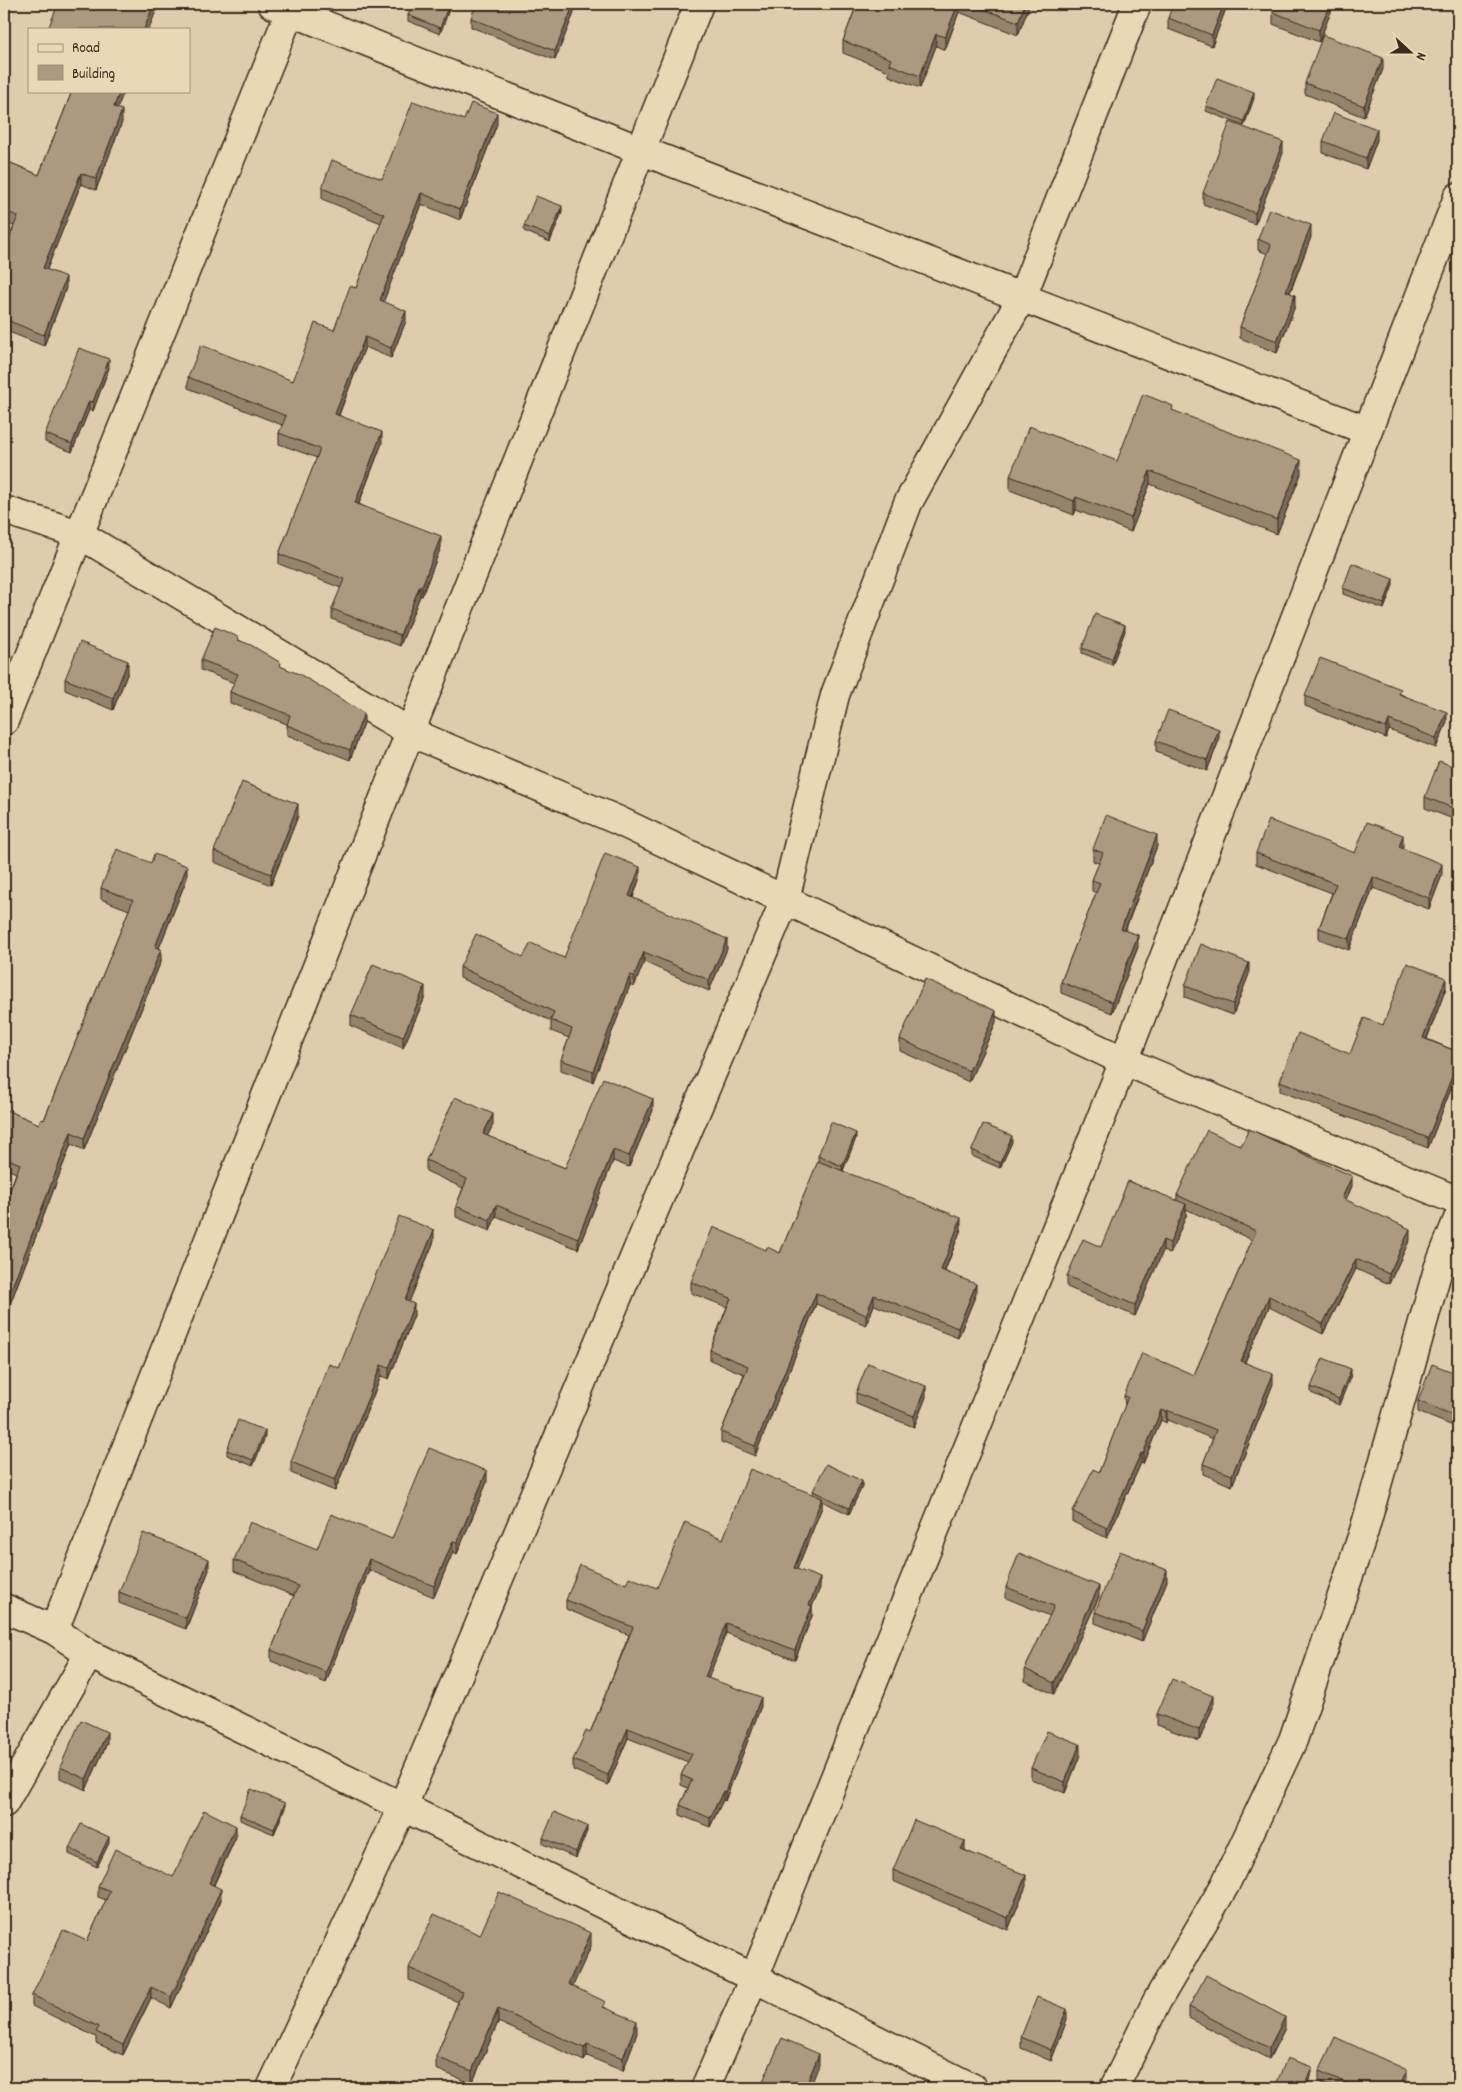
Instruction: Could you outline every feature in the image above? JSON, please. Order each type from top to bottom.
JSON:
[{"type":"street","points":[[54,1630],[699,4]]},
{"type":"street","points":[[271,2088],[403,1806],[785,900],[835,695],[908,503],[1022,297],[1137,4]]},
{"type":"street","points":[[4,721],[285,6],[640,150],[1368,431]]},
{"type":"street","points":[[705,2088],[754,1978],[1124,1061],[1458,197]]},
{"type":"street","points":[[4,510],[79,534],[410,732],[617,820],[1124,1061],[1458,1202]]},
{"type":"street","points":[[1114,2088],[1157,2001],[1225,1885],[1293,1740],[1364,1532],[1448,1274],[1458,1219]]},
{"type":"street","points":[[4,1608],[54,1630],[89,1654],[754,1978],[973,2088]]},
{"type":"street","points":[[4,1803],[89,1654]]},
{"type":"building","points":[[58,4],[154,4],[144,28],[48,28]]},
{"type":"building","points":[[413,4],[449,4],[440,28],[408,15]]},
{"type":"building","points":[[476,4],[574,4],[555,51],[471,18]]},
{"type":"building","points":[[857,4],[958,4],[945,37],[936,34],[920,76],[889,64],[891,59],[843,41]]},
{"type":"building","points":[[970,4],[1025,4],[1018,22]]},
{"type":"building","points":[[1173,4],[1224,4],[1212,35],[1168,18]]},
{"type":"building","points":[[1276,4],[1330,4],[1319,30],[1273,12]]},
{"type":"building","points":[[1323,35],[1383,58],[1364,106],[1305,83]]},
{"type":"building","points":[[1217,78],[1254,92],[1244,121],[1206,106]]},
{"type":"building","points":[[72,92],[120,92],[114,107],[122,110],[96,179],[81,173],[43,268],[66,277],[44,335],[4,319],[4,252],[18,216],[4,211],[4,160],[39,175]]},
{"type":"building","points":[[413,101],[464,120],[471,103],[497,113],[460,209],[421,193],[380,300],[406,311],[391,348],[365,337],[335,414],[382,432],[355,503],[441,536],[422,586],[420,585],[400,635],[332,609],[344,579],[279,554],[320,449],[279,433],[286,416],[188,377],[201,345],[293,381],[315,323],[334,330],[350,286],[356,288],[384,214],[322,188],[332,160],[382,179]]},
{"type":"building","points":[[1334,113],[1377,129],[1366,158],[1323,141]]},
{"type":"building","points":[[1230,122],[1283,142],[1255,213],[1203,193]]},
{"type":"building","points":[[536,196],[562,206],[550,236],[524,226]]},
{"type":"building","points":[[1269,209],[1311,225],[1286,291],[1295,295],[1277,341],[1240,327],[1271,245],[1258,239]]},
{"type":"building","points":[[79,348],[109,359],[93,402],[89,401],[72,444],[45,434]]},
{"type":"building","points":[[1143,394],[1173,406],[1172,410],[1301,460],[1277,520],[1150,471],[1131,518],[1076,497],[1074,501],[1010,476],[1029,426],[1117,461]]},
{"type":"building","points":[[1352,563],[1393,579],[1384,604],[1343,588]]},
{"type":"building","points":[[1095,614],[1125,625],[1112,659],[1082,648]]},
{"type":"building","points":[[215,627],[234,635],[239,638],[238,640],[251,645],[281,663],[280,666],[301,675],[364,713],[350,750],[287,725],[290,715],[230,692],[238,674],[201,660]]},
{"type":"building","points":[[80,642],[128,661],[113,698],[65,679]]},
{"type":"building","points":[[1320,658],[1401,689],[1399,694],[1447,712],[1436,738],[1389,720],[1386,728],[1305,696]]},
{"type":"building","points":[[1168,710],[1219,729],[1207,760],[1156,741]]},
{"type":"building","points":[[1439,761],[1458,768],[1458,810],[1425,797]]},
{"type":"building","points":[[242,782],[298,804],[271,874],[214,851]]},
{"type":"building","points":[[1106,815],[1157,835],[1121,929],[1138,935],[1112,1002],[1061,982],[1100,883],[1092,880],[1103,853],[1093,849]]},
{"type":"building","points":[[1269,820],[1355,853],[1367,822],[1403,835],[1399,847],[1442,864],[1429,898],[1373,877],[1349,939],[1319,928],[1336,884],[1256,853]]},
{"type":"building","points":[[117,849],[151,863],[154,854],[187,866],[155,947],[161,949],[84,1138],[71,1132],[4,1308],[4,1224],[7,1215],[4,1214],[4,1206],[20,1164],[4,1157],[4,1109],[39,1124],[41,1119],[44,1120],[133,900],[101,888]]},
{"type":"building","points":[[605,853],[640,867],[629,896],[727,939],[709,980],[644,952],[634,976],[630,975],[593,1071],[561,1060],[572,1029],[551,1020],[554,1012],[460,967],[476,934],[523,957],[531,943],[564,958]]},
{"type":"building","points":[[1201,944],[1249,963],[1233,1004],[1185,986]]},
{"type":"building","points":[[1407,963],[1446,978],[1423,1038],[1458,1052],[1458,1061],[1428,1138],[1280,1081],[1298,1033],[1350,1054],[1364,1018],[1383,1025]]},
{"type":"building","points":[[373,964],[425,986],[403,1037],[351,1015]]},
{"type":"building","points":[[925,979],[996,1011],[969,1071],[900,1039]]},
{"type":"building","points":[[603,1078],[653,1099],[629,1156],[613,1150],[578,1238],[496,1205],[490,1220],[456,1206],[467,1179],[426,1160],[455,1097],[493,1114],[483,1134],[565,1168]]},
{"type":"building","points":[[831,1122],[856,1133],[842,1166],[818,1156]]},
{"type":"building","points":[[983,1124],[1012,1136],[1000,1163],[972,1150]]},
{"type":"building","points":[[1249,1129],[1352,1176],[1342,1198],[1410,1229],[1389,1274],[1356,1259],[1323,1324],[1269,1296],[1241,1361],[1273,1374],[1232,1475],[1203,1464],[1216,1430],[1167,1410],[1166,1412],[1161,1410],[1143,1454],[1141,1453],[1107,1528],[1073,1512],[1093,1469],[1099,1472],[1128,1397],[1124,1396],[1142,1353],[1194,1375],[1256,1231],[1177,1195],[1207,1130],[1241,1146]]},
{"type":"building","points":[[818,1161],[961,1218],[941,1270],[976,1284],[958,1328],[874,1295],[866,1315],[816,1293],[755,1446],[721,1432],[748,1366],[710,1350],[731,1298],[691,1282],[713,1227],[766,1250],[767,1247],[780,1253]]},
{"type":"building","points":[[1128,1181],[1186,1204],[1170,1243],[1163,1240],[1135,1305],[1067,1276],[1083,1239],[1101,1247]]},
{"type":"building","points":[[399,1216],[434,1230],[405,1300],[414,1304],[389,1368],[381,1365],[335,1480],[291,1462],[329,1364],[339,1368]]},
{"type":"building","points":[[1323,1358],[1351,1369],[1339,1399],[1311,1387]]},
{"type":"building","points":[[868,1363],[926,1386],[914,1416],[856,1393]]},
{"type":"building","points":[[1432,1364],[1458,1374],[1458,1417],[1418,1401]]},
{"type":"building","points":[[238,1420],[265,1431],[253,1460],[227,1450]]},
{"type":"building","points":[[429,1448],[487,1471],[457,1542],[453,1541],[434,1586],[369,1559],[326,1672],[271,1650],[298,1586],[234,1560],[250,1522],[317,1549],[331,1514],[392,1539]]},
{"type":"building","points":[[826,1464],[862,1481],[849,1508],[813,1491]]},
{"type":"building","points":[[750,1469],[822,1498],[794,1568],[820,1578],[809,1605],[812,1606],[795,1650],[726,1623],[705,1677],[761,1697],[725,1792],[723,1791],[710,1818],[680,1805],[692,1780],[681,1775],[692,1754],[628,1728],[608,1775],[573,1760],[586,1731],[590,1733],[633,1627],[566,1600],[580,1565],[626,1584],[629,1577],[657,1588],[685,1522],[723,1539]]},
{"type":"building","points":[[143,1533],[209,1559],[186,1618],[119,1592]]},
{"type":"building","points":[[1120,1551],[1167,1570],[1142,1631],[1095,1612]]},
{"type":"building","points":[[1019,1553],[1099,1586],[1054,1683],[1025,1669],[1054,1606],[1006,1587]]},
{"type":"building","points":[[1172,1679],[1213,1696],[1199,1730],[1157,1714]]},
{"type":"building","points":[[81,1720],[107,1732],[86,1779],[60,1767]]},
{"type":"building","points":[[1047,1731],[1080,1744],[1065,1782],[1031,1768]]},
{"type":"building","points":[[251,1789],[285,1803],[274,1829],[240,1815]]},
{"type":"building","points":[[204,1810],[236,1826],[209,1883],[221,1889],[171,1997],[151,1987],[123,2045],[96,2032],[99,2027],[32,1995],[63,1930],[87,1941],[110,1891],[98,1886],[115,1849],[173,1877]]},
{"type":"building","points":[[554,1812],[587,1826],[576,1852],[543,1838]]},
{"type":"building","points":[[914,1820],[965,1841],[961,1849],[1026,1875],[1008,1918],[893,1870]]},
{"type":"building","points":[[81,1824],[109,1837],[97,1862],[69,1848]]},
{"type":"building","points":[[499,1892],[591,1933],[568,1984],[606,2002],[603,2007],[637,2021],[623,2058],[587,2044],[584,2048],[498,2009],[472,2071],[436,2057],[462,1992],[409,1968],[434,1914],[480,1935]]},
{"type":"building","points":[[1206,1975],[1285,2017],[1269,2048],[1189,2007]]},
{"type":"building","points":[[1037,1997],[1067,2009],[1051,2050],[1021,2037]]},
{"type":"building","points":[[1335,2037],[1407,2070],[1402,2082],[1416,2088],[1358,2088],[1319,2071]]},
{"type":"building","points":[[782,2038],[819,2054],[805,2088],[760,2088]]},
{"type":"building","points":[[1287,2058],[1312,2067],[1304,2088],[1275,2087]]},
{"type":"building","points":[[72,2084],[81,2088],[70,2088]]}]
